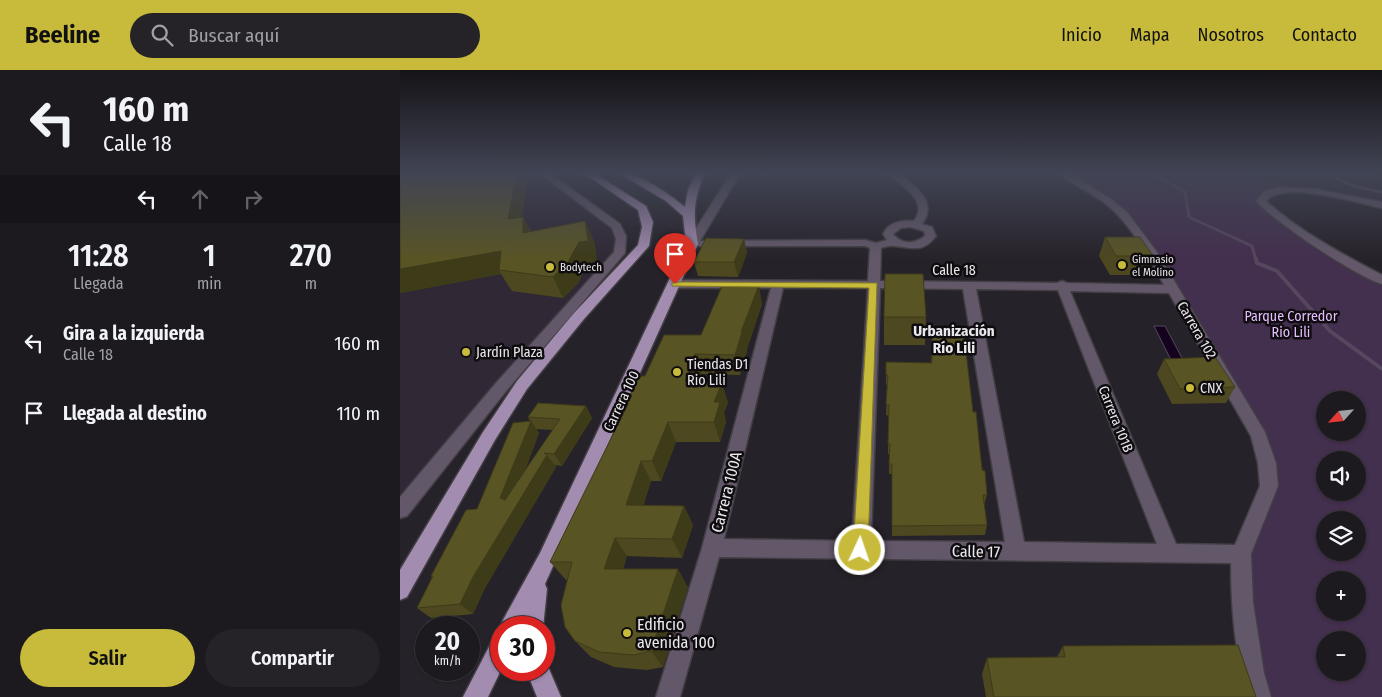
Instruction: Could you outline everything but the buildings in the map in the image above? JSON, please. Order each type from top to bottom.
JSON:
[{"type":"main road","points":[[400,590],[489,436],[522,385],[571,316],[643,246],[648,233],[648,217],[642,208],[632,201]]},
{"type":"main road","points":[[672,201],[688,215]]},
{"type":"main road","points":[[691,201],[688,215],[692,244]]},
{"type":"main road","name":"Carrera 100","points":[[518,616],[547,560],[692,244]]},
{"type":"main road","points":[[533,616],[535,597],[547,560]]},
{"type":"main road","points":[[475,697],[490,668]]},
{"type":"main road","points":[[542,681],[549,697]]},
{"type":"street","points":[[400,510],[501,387],[571,316],[619,253],[622,244],[621,235],[616,226],[582,201]]},
{"type":"street","name":"Carrera 100","points":[[692,244],[719,201]]},
{"type":"street","points":[[917,224],[922,219],[925,208],[923,201]]},
{"type":"street","name":"Carrera 102","points":[[1108,201],[1123,214],[1152,252],[1259,436],[1268,463],[1269,486],[1241,554],[1242,602],[1252,673],[1259,697]]},
{"type":"street","points":[[1261,201],[1264,206],[1278,217],[1382,280]]},
{"type":"street","points":[[1361,201],[1382,205]]},
{"type":"street","points":[[692,244],[865,243],[876,246],[895,242],[917,245],[928,240],[931,233],[928,229],[917,224],[905,224],[891,228],[888,234],[895,242]]},
{"type":"street","points":[[860,550],[876,246]]},
{"type":"street","name":"Calle 18","points":[[675,284],[969,285],[1173,289]]},
{"type":"street","name":"Carrera 100A","points":[[668,697],[712,548],[778,285]]},
{"type":"street","points":[[969,285],[1016,552]]},
{"type":"street","name":"Carrera 101B","points":[[1062,286],[1170,554]]},
{"type":"street","name":"Calle 17","points":[[712,548],[1241,554]]},
{"type":"shaded area","name":"Jardín Plaza","points":[[400,201],[582,201],[616,226],[622,244],[400,510]]},
{"type":"shaded area","points":[[1361,201],[1382,201],[1382,205]]},
{"type":"shaded area","points":[[1154,326],[1165,326],[1183,360],[1171,360]]},
{"type":"green space","name":"Parque Corredor Rio Lili","points":[[1104,201],[1265,201],[1264,206],[1382,280],[1382,697],[1259,697],[1241,554],[1269,486],[1259,436],[1123,214]]},
{"type":"waterway","points":[[1186,201],[1189,217],[1252,246],[1256,260]]},
{"type":"waterway","points":[[1256,259],[1257,263],[1277,271],[1330,331],[1382,369]]},
{"type":"place","name":"Gimnasio el Molino","points":[[1122,265]]},
{"type":"place","name":"Bodytech","points":[[550,267]]},
{"type":"place","name":"Jardín Plaza","points":[[466,352]]},
{"type":"place","name":"Tiendas D1 Rio Lili","points":[[677,372]]},
{"type":"place","name":"CNX","points":[[1190,388]]},
{"type":"place","name":"Edificio avenida 100","points":[[627,633]]},
{"type":"district","name":"Urbanización Río Lili","points":[[954,340]]},
{"type":"route","points":[[675,284],[874,285],[860,550]]}]
